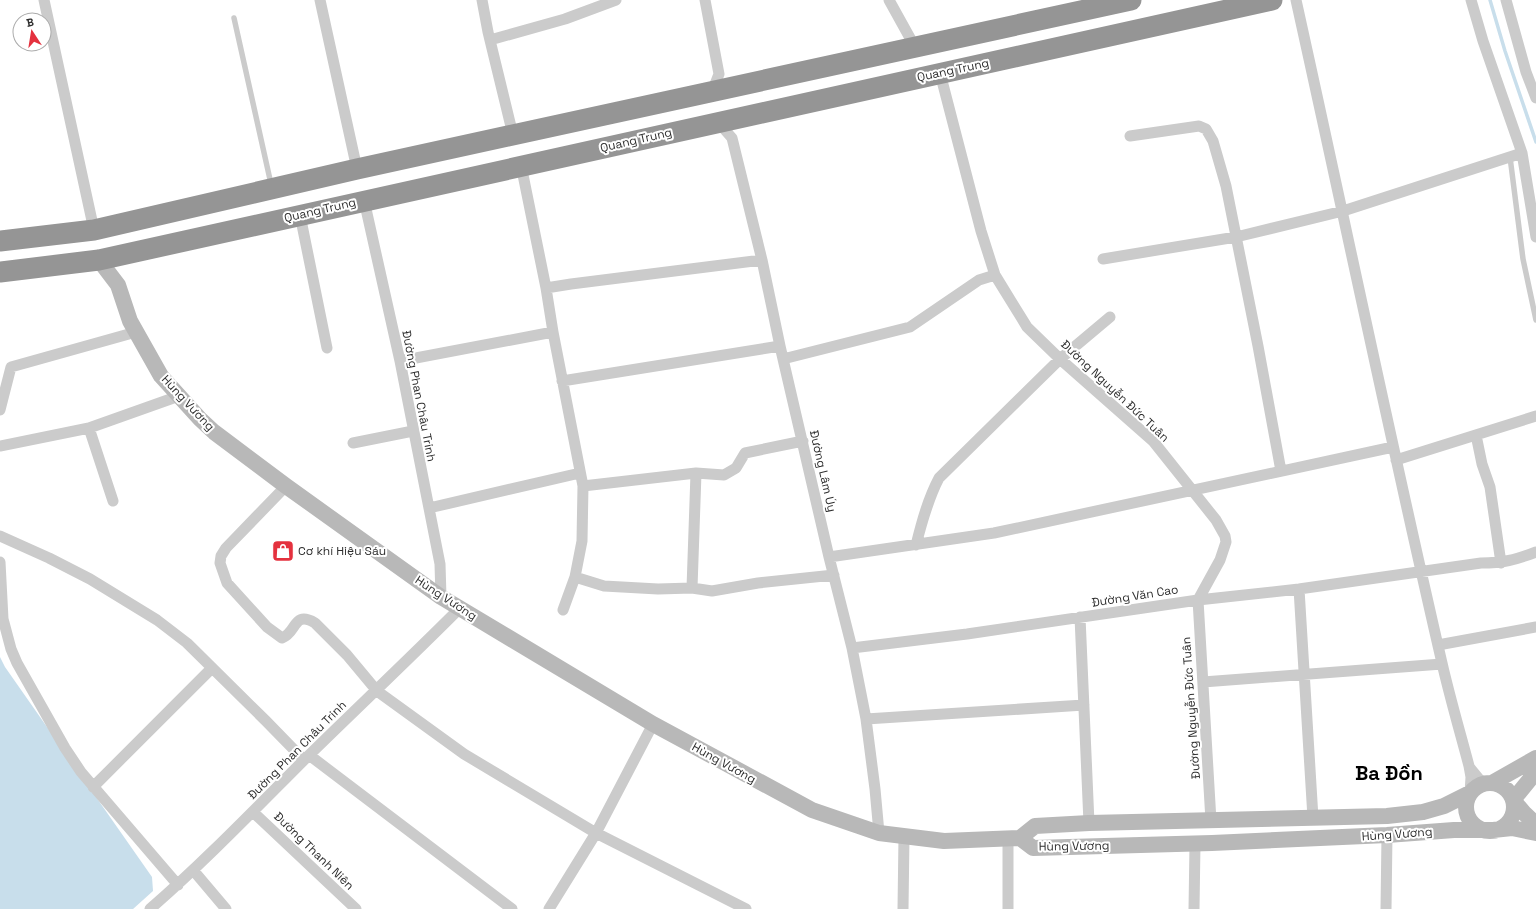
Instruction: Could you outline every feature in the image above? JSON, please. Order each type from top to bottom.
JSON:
[{"type":"highway","points":[[0,241],[94,230],[357,169],[1131,0]]},
{"type":"highway","name":"Quang Trung","points":[[0,272],[99,260],[521,165],[1272,0]]},
{"type":"highway","points":[[712,92],[718,122]]},
{"type":"highway","points":[[357,169],[364,200]]},
{"type":"highway","points":[[94,230],[99,260]]},
{"type":"street","points":[[320,0],[357,169]]},
{"type":"street","points":[[482,0],[513,135]]},
{"type":"street","points":[[490,40],[565,19],[616,0]]},
{"type":"street","points":[[705,0],[719,74],[712,92]]},
{"type":"street","points":[[889,0],[915,47]]},
{"type":"street","points":[[1296,0],[1393,447],[1442,664],[1469,766],[1471,777],[1470,793],[1466,808],[1468,816],[1478,827],[1485,830],[1501,828],[1512,816],[1514,808],[1510,793],[1505,788],[1479,779],[1469,766]]},
{"type":"street","points":[[1471,0],[1483,41],[1522,153],[1536,237]]},
{"type":"street","points":[[1506,0],[1526,72],[1536,98]]},
{"type":"street","points":[[46,1],[94,230]]},
{"type":"street","name":"Đường Nguyễn Đức Tuân","points":[[940,73],[981,231],[996,275],[1027,327],[1060,359],[1153,441],[1222,528],[1225,536],[1226,542],[1220,560],[1198,600],[1211,821]]},
{"type":"street","name":"Đường Lâm Úy","points":[[718,122],[732,138],[762,260],[780,346],[829,557],[852,648],[866,720],[879,833]]},
{"type":"street","points":[[1130,136],[1199,126],[1206,130],[1213,141],[1226,186],[1281,471]]},
{"type":"street","points":[[1103,259],[1236,237],[1343,211],[1522,153]]},
{"type":"street","points":[[521,165],[546,288],[562,381],[583,486],[582,541],[575,577],[563,610]]},
{"type":"street","name":"Đường Phan Châu Trinh","points":[[364,200],[400,361],[440,564],[441,597]]},
{"type":"street","points":[[300,215],[327,348]]},
{"type":"street","name":"Hùng Vương","points":[[99,260],[118,285],[130,321],[161,376],[214,432],[286,486],[441,597],[653,724],[812,810],[879,833],[944,841],[1014,838],[1035,826],[1089,823],[1386,816],[1423,812],[1444,806],[1536,758]]},
{"type":"street","points":[[546,288],[762,260]]},
{"type":"street","points":[[783,359],[910,327],[979,280],[996,275]]},
{"type":"street","points":[[916,545],[926,507],[932,490],[939,478],[1060,359],[1110,317]]},
{"type":"street","points":[[0,410],[11,367],[136,332]]},
{"type":"street","points":[[400,361],[553,332]]},
{"type":"street","points":[[562,381],[780,346]]},
{"type":"street","points":[[0,446],[89,428],[179,396]]},
{"type":"street","points":[[1396,460],[1536,416]]},
{"type":"street","points":[[89,428],[113,501]]},
{"type":"street","points":[[353,443],[413,431]]},
{"type":"street","points":[[1476,435],[1482,464],[1490,487],[1501,563]]},
{"type":"street","points":[[583,486],[696,473],[724,475],[736,468],[745,453],[803,441]]},
{"type":"street","points":[[829,557],[994,533],[1393,447]]},
{"type":"street","points":[[429,508],[580,473]]},
{"type":"street","points":[[692,588],[696,473]]},
{"type":"street","points":[[286,486],[226,548],[221,556],[220,563],[227,583],[267,627],[280,638],[285,638],[300,620],[306,619],[315,624],[347,655],[377,691],[464,754],[596,833],[746,909]]},
{"type":"street","points":[[0,536],[49,558],[90,579],[157,620],[187,643],[306,758],[512,909]]},
{"type":"street","name":"Đường Văn Cao","points":[[852,648],[967,634],[1198,600],[1300,588],[1480,562],[1501,563],[1536,552]]},
{"type":"street","points":[[0,562],[4,619],[11,649],[17,663],[65,748],[93,787],[178,885]]},
{"type":"street","points":[[575,577],[604,586],[658,589],[692,588],[712,591],[758,583],[834,575]]},
{"type":"street","points":[[1300,588],[1313,818]]},
{"type":"street","name":"Đường Phan Châu Trinh","points":[[150,909],[178,885],[254,812],[306,758],[377,691],[460,608]]},
{"type":"street","points":[[1080,617],[1089,823]]},
{"type":"street","points":[[1438,646],[1536,627]]},
{"type":"street","points":[[1203,682],[1442,664]]},
{"type":"street","points":[[93,787],[212,668]]},
{"type":"street","points":[[866,720],[1084,705]]},
{"type":"street","points":[[549,909],[596,833],[653,724]]},
{"type":"street","points":[[1513,800],[1536,772]]},
{"type":"street","points":[[1513,800],[1536,824]]},
{"type":"street","name":"Đường Thanh Niên","points":[[254,812],[356,909]]},
{"type":"street","points":[[1211,821],[1212,843]]},
{"type":"street","name":"Hùng Vương","points":[[1014,838],[1033,848],[1195,844],[1387,836],[1454,830],[1493,830],[1512,828],[1536,833]]},
{"type":"street","points":[[903,909],[904,836]]},
{"type":"street","points":[[1386,909],[1387,836]]},
{"type":"street","points":[[1008,909],[1014,838]]},
{"type":"street","points":[[1194,909],[1195,844]]},
{"type":"street","points":[[193,870],[226,909]]},
{"type":"lane","points":[[234,18],[272,188]]},
{"type":"lane","points":[[1510,156],[1523,259],[1536,320]]},
{"type":"water","points":[[0,657],[5,667],[152,877],[153,891],[133,909],[0,909]]},
{"type":"waterway","points":[[1490,0],[1505,51],[1536,142]]},
{"type":"place","name":"Cơ khí Hiệu Sáu","points":[[283,551]]},
{"type":"district","name":"Ba Đồn","points":[[1389,773]]}]
